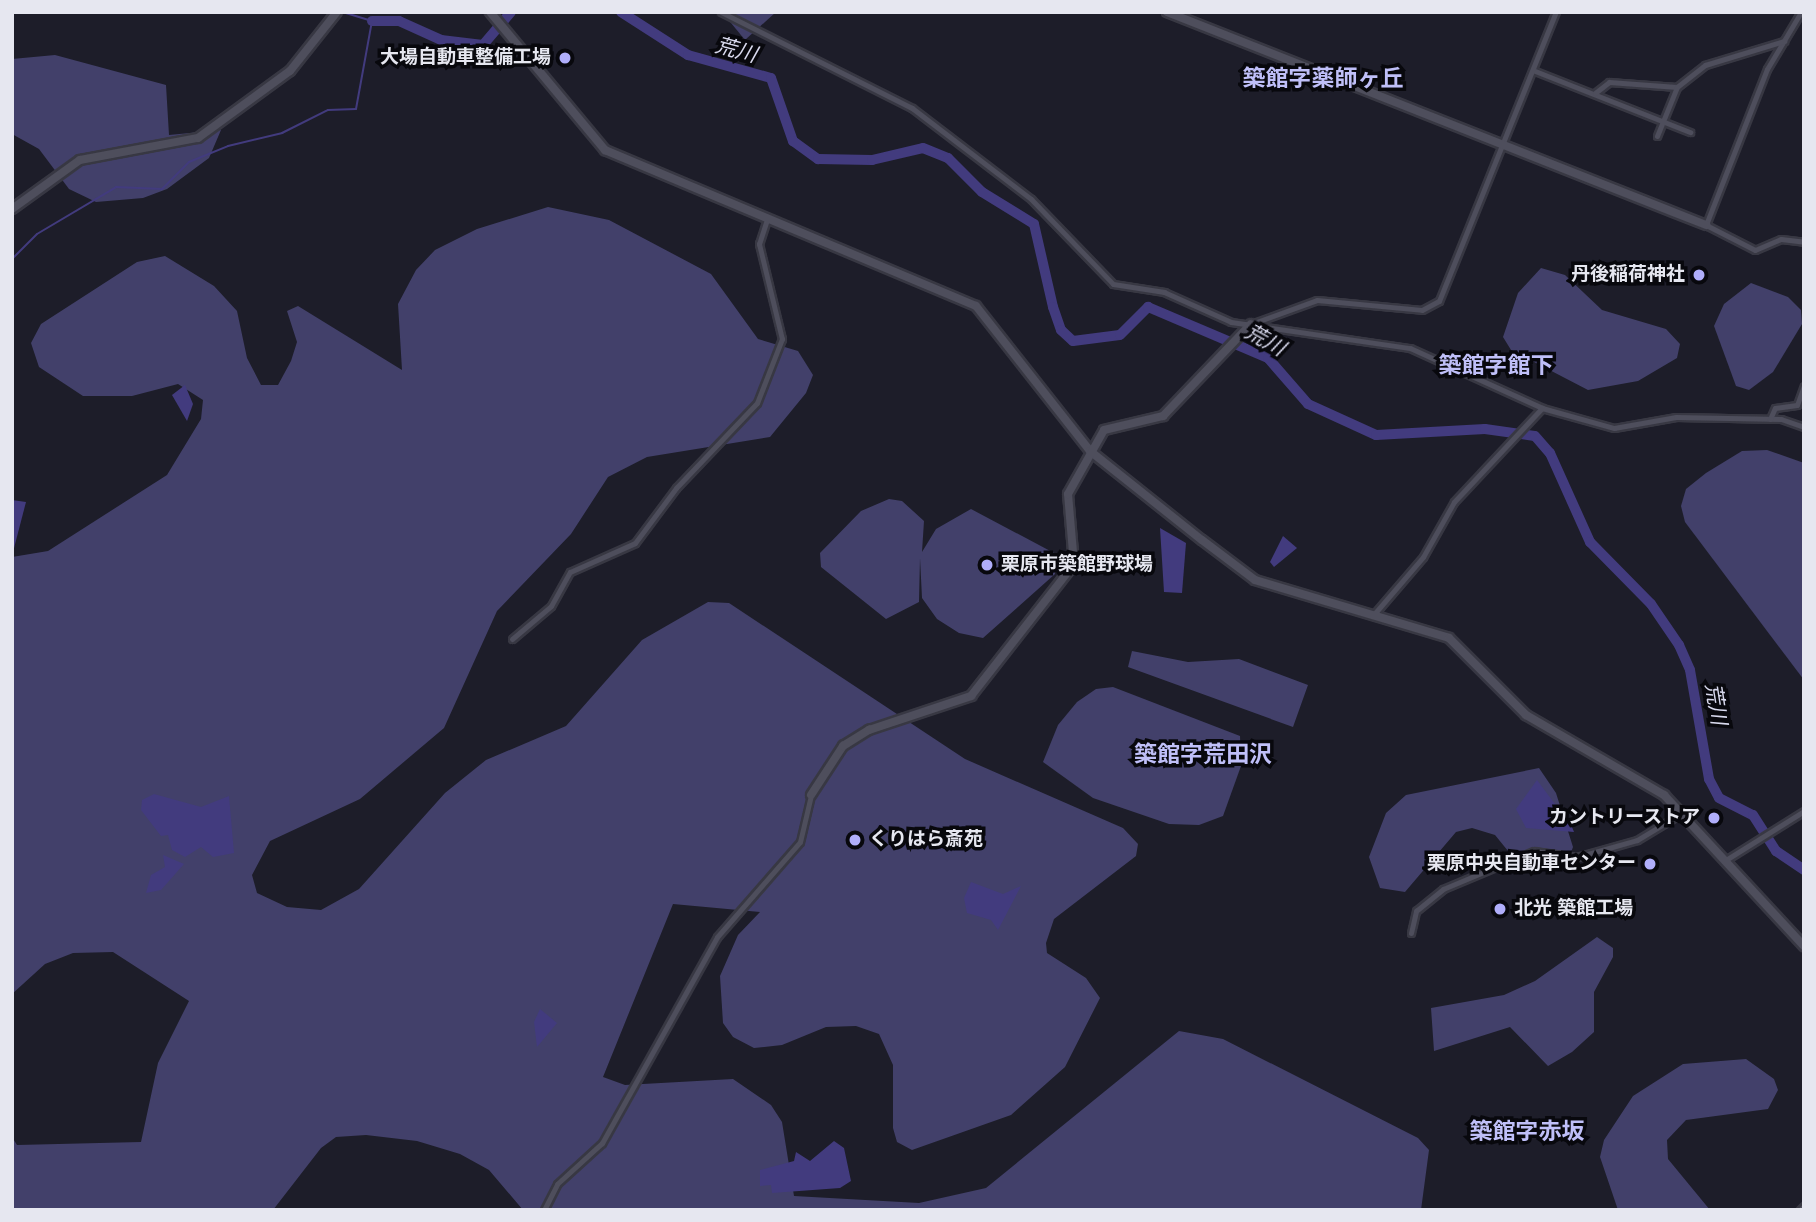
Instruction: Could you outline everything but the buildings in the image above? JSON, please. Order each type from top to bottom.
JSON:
[{"type":"street","points":[[722,12],[912,108],[1031,199],[1113,284],[1164,292],[1215,318],[1410,348],[1542,408],[1614,428],[1676,417],[1770,419],[1804,427]]},
{"type":"street","points":[[1167,12],[1706,225],[1755,250],[1781,239],[1804,242]]},
{"type":"street","points":[[544,1210],[557,1184],[602,1143],[717,937],[800,842],[811,795],[852,741],[869,730],[955,706],[980,686],[1074,564],[1068,494],[1104,430],[1163,416],[1251,324],[1317,300],[1430,309],[1504,147],[1556,12]]},
{"type":"street","points":[[1706,225],[1768,69],[1801,12]]},
{"type":"street","points":[[12,209],[80,160],[198,138],[290,71],[336,14]]},
{"type":"street","points":[[492,14],[605,150],[976,306],[1090,451],[1255,580],[1376,613],[1449,638],[1527,715],[1653,786],[1682,813],[1804,946]]},
{"type":"street","points":[[1657,136],[1677,87],[1705,65],[1757,54],[1787,39]]},
{"type":"street","points":[[1535,71],[1690,132]]},
{"type":"street","points":[[1595,93],[1609,82],[1677,87]]},
{"type":"street","points":[[512,639],[551,606],[570,572],[635,543],[757,402],[782,339],[759,244],[768,217]]},
{"type":"street","points":[[1770,419],[1774,408],[1797,405],[1804,386]]},
{"type":"street","points":[[1376,613],[1423,557],[1454,502],[1542,408]]},
{"type":"street","points":[[1724,861],[1804,811]]},
{"type":"street","points":[[1411,933],[1416,911],[1443,889],[1534,851],[1577,857],[1637,840],[1682,813]]},
{"type":"shaded area","points":[[722,12],[776,12],[745,40]]},
{"type":"shaded area","points":[[55,55],[166,85],[169,135],[221,130],[209,158],[167,189],[143,198],[96,202],[69,189],[39,149],[12,134],[12,59]]},
{"type":"shaded area","points":[[548,207],[609,220],[711,274],[758,339],[798,351],[813,375],[806,393],[770,437],[647,457],[608,477],[571,534],[497,611],[444,728],[360,799],[270,841],[252,875],[257,893],[287,907],[321,910],[359,889],[445,793],[486,760],[566,726],[642,640],[708,602],[729,603],[965,759],[1123,828],[1138,844],[1136,856],[1054,919],[1046,943],[1047,953],[1086,978],[1100,998],[1065,1067],[1011,1115],[912,1150],[897,1142],[893,1128],[893,1065],[879,1034],[856,1026],[826,1027],[782,1045],[754,1048],[733,1037],[723,1023],[720,976],[738,935],[760,912],[673,904],[603,1077],[625,1085],[733,1079],[771,1105],[782,1122],[794,1196],[919,1203],[986,1188],[1179,1031],[1223,1039],[1418,1138],[1429,1150],[1421,1210],[523,1210],[489,1170],[460,1154],[417,1141],[366,1135],[336,1137],[321,1148],[273,1210],[12,1210],[12,1137],[17,1145],[141,1142],[158,1063],[189,1001],[113,952],[73,953],[45,964],[12,994],[12,557],[48,551],[167,475],[201,419],[203,400],[178,384],[132,396],[83,396],[39,367],[31,343],[41,324],[137,262],[165,256],[214,286],[237,311],[247,358],[261,385],[278,385],[291,361],[297,342],[287,311],[298,306],[402,370],[398,304],[416,270],[435,250],[477,229]]},
{"type":"shaded area","points":[[1541,268],[1565,275],[1602,310],[1666,329],[1680,344],[1677,358],[1638,381],[1588,390],[1511,350],[1503,337],[1518,293]]},
{"type":"shaded area","points":[[1751,283],[1788,297],[1801,310],[1802,324],[1773,372],[1749,390],[1736,386],[1714,326],[1724,304]]},
{"type":"shaded area","points":[[185,385],[193,404],[187,421],[172,395]]},
{"type":"shaded area","points":[[1767,450],[1804,463],[1804,680],[1685,522],[1681,506],[1686,489],[1706,473],[1742,451]]},
{"type":"shaded area","points":[[889,499],[902,501],[924,521],[922,552],[936,529],[971,509],[1054,553],[1055,574],[983,638],[959,633],[937,619],[922,598],[920,558],[919,602],[886,619],[821,567],[820,553],[861,511]]},
{"type":"shaded area","points":[[12,500],[26,502],[13,552],[12,547]]},
{"type":"shaded area","points":[[1160,528],[1186,543],[1182,593],[1164,592]]},
{"type":"shaded area","points":[[1283,536],[1297,548],[1274,567],[1270,562]]},
{"type":"shaded area","points":[[1132,651],[1188,662],[1239,659],[1308,685],[1293,727],[1128,667]]},
{"type":"shaded area","points":[[1113,687],[1240,736],[1241,766],[1223,816],[1199,825],[1169,824],[1093,798],[1043,762],[1058,725],[1077,702],[1096,689]]},
{"type":"shaded area","points":[[1539,768],[1556,793],[1573,847],[1567,863],[1533,870],[1517,862],[1495,835],[1472,828],[1456,832],[1405,892],[1380,888],[1369,857],[1386,813],[1406,795]]},
{"type":"shaded area","points":[[1537,780],[1574,832],[1526,828],[1516,809]]},
{"type":"shaded area","points":[[154,794],[201,807],[229,796],[234,853],[213,857],[201,847],[185,857],[172,850],[168,835],[161,836],[141,810],[142,800]]},
{"type":"shaded area","points":[[163,855],[184,864],[161,890],[146,893],[151,875],[165,867]]},
{"type":"shaded area","points":[[971,882],[1003,894],[1021,886],[998,930],[991,920],[967,913],[964,898]]},
{"type":"shaded area","points":[[1597,937],[1613,948],[1613,957],[1594,992],[1594,1032],[1572,1052],[1548,1066],[1510,1027],[1434,1051],[1431,1008],[1504,995],[1535,981]]},
{"type":"shaded area","points":[[540,1009],[557,1023],[537,1047],[534,1022]]},
{"type":"shaded area","points":[[1746,1059],[1774,1079],[1778,1090],[1768,1109],[1686,1120],[1667,1140],[1668,1159],[1710,1210],[1618,1210],[1600,1157],[1604,1140],[1633,1096],[1683,1064]]},
{"type":"shaded area","points":[[834,1141],[844,1148],[851,1181],[840,1188],[772,1193],[771,1185],[760,1186],[760,1170],[794,1161],[796,1152],[810,1161]]},
{"type":"waterway","points":[[12,259],[37,234],[116,187],[162,189],[189,162],[228,146],[282,133],[328,110],[356,109],[372,21],[343,12]]},
{"type":"waterway","name":"荒川","points":[[372,21],[399,21],[441,40],[483,45],[511,12]]},
{"type":"waterway","name":"荒川","points":[[621,12],[688,55],[771,78],[793,141],[818,159],[872,160],[923,148],[948,158],[982,192],[1034,224],[1053,307],[1061,330],[1073,341],[1120,335],[1148,307],[1268,358],[1308,404],[1376,435],[1485,429],[1535,436],[1550,453],[1590,542],[1651,604],[1679,645],[1690,670],[1709,779],[1719,798],[1753,815],[1776,851],[1804,870]]},
{"type":"place","name":"大場自動車整備工場","points":[[565,58]]},
{"type":"place","name":"丹後稲荷神社","points":[[1699,275]]},
{"type":"place","name":"栗原市築館野球場","points":[[987,565]]},
{"type":"place","name":"カントリーストア","points":[[1714,818]]},
{"type":"place","name":"くりはら斎苑","points":[[855,840]]},
{"type":"place","name":"栗原中央自動車センター","points":[[1650,864]]},
{"type":"place","name":"北光 築館工場","points":[[1500,909]]},
{"type":"district","name":"築館字薬師ヶ丘","points":[[1323,79]]},
{"type":"district","name":"築館字館下","points":[[1496,366]]},
{"type":"district","name":"築館字荒田沢","points":[[1203,755]]},
{"type":"district","name":"築館字赤坂","points":[[1527,1132]]}]
